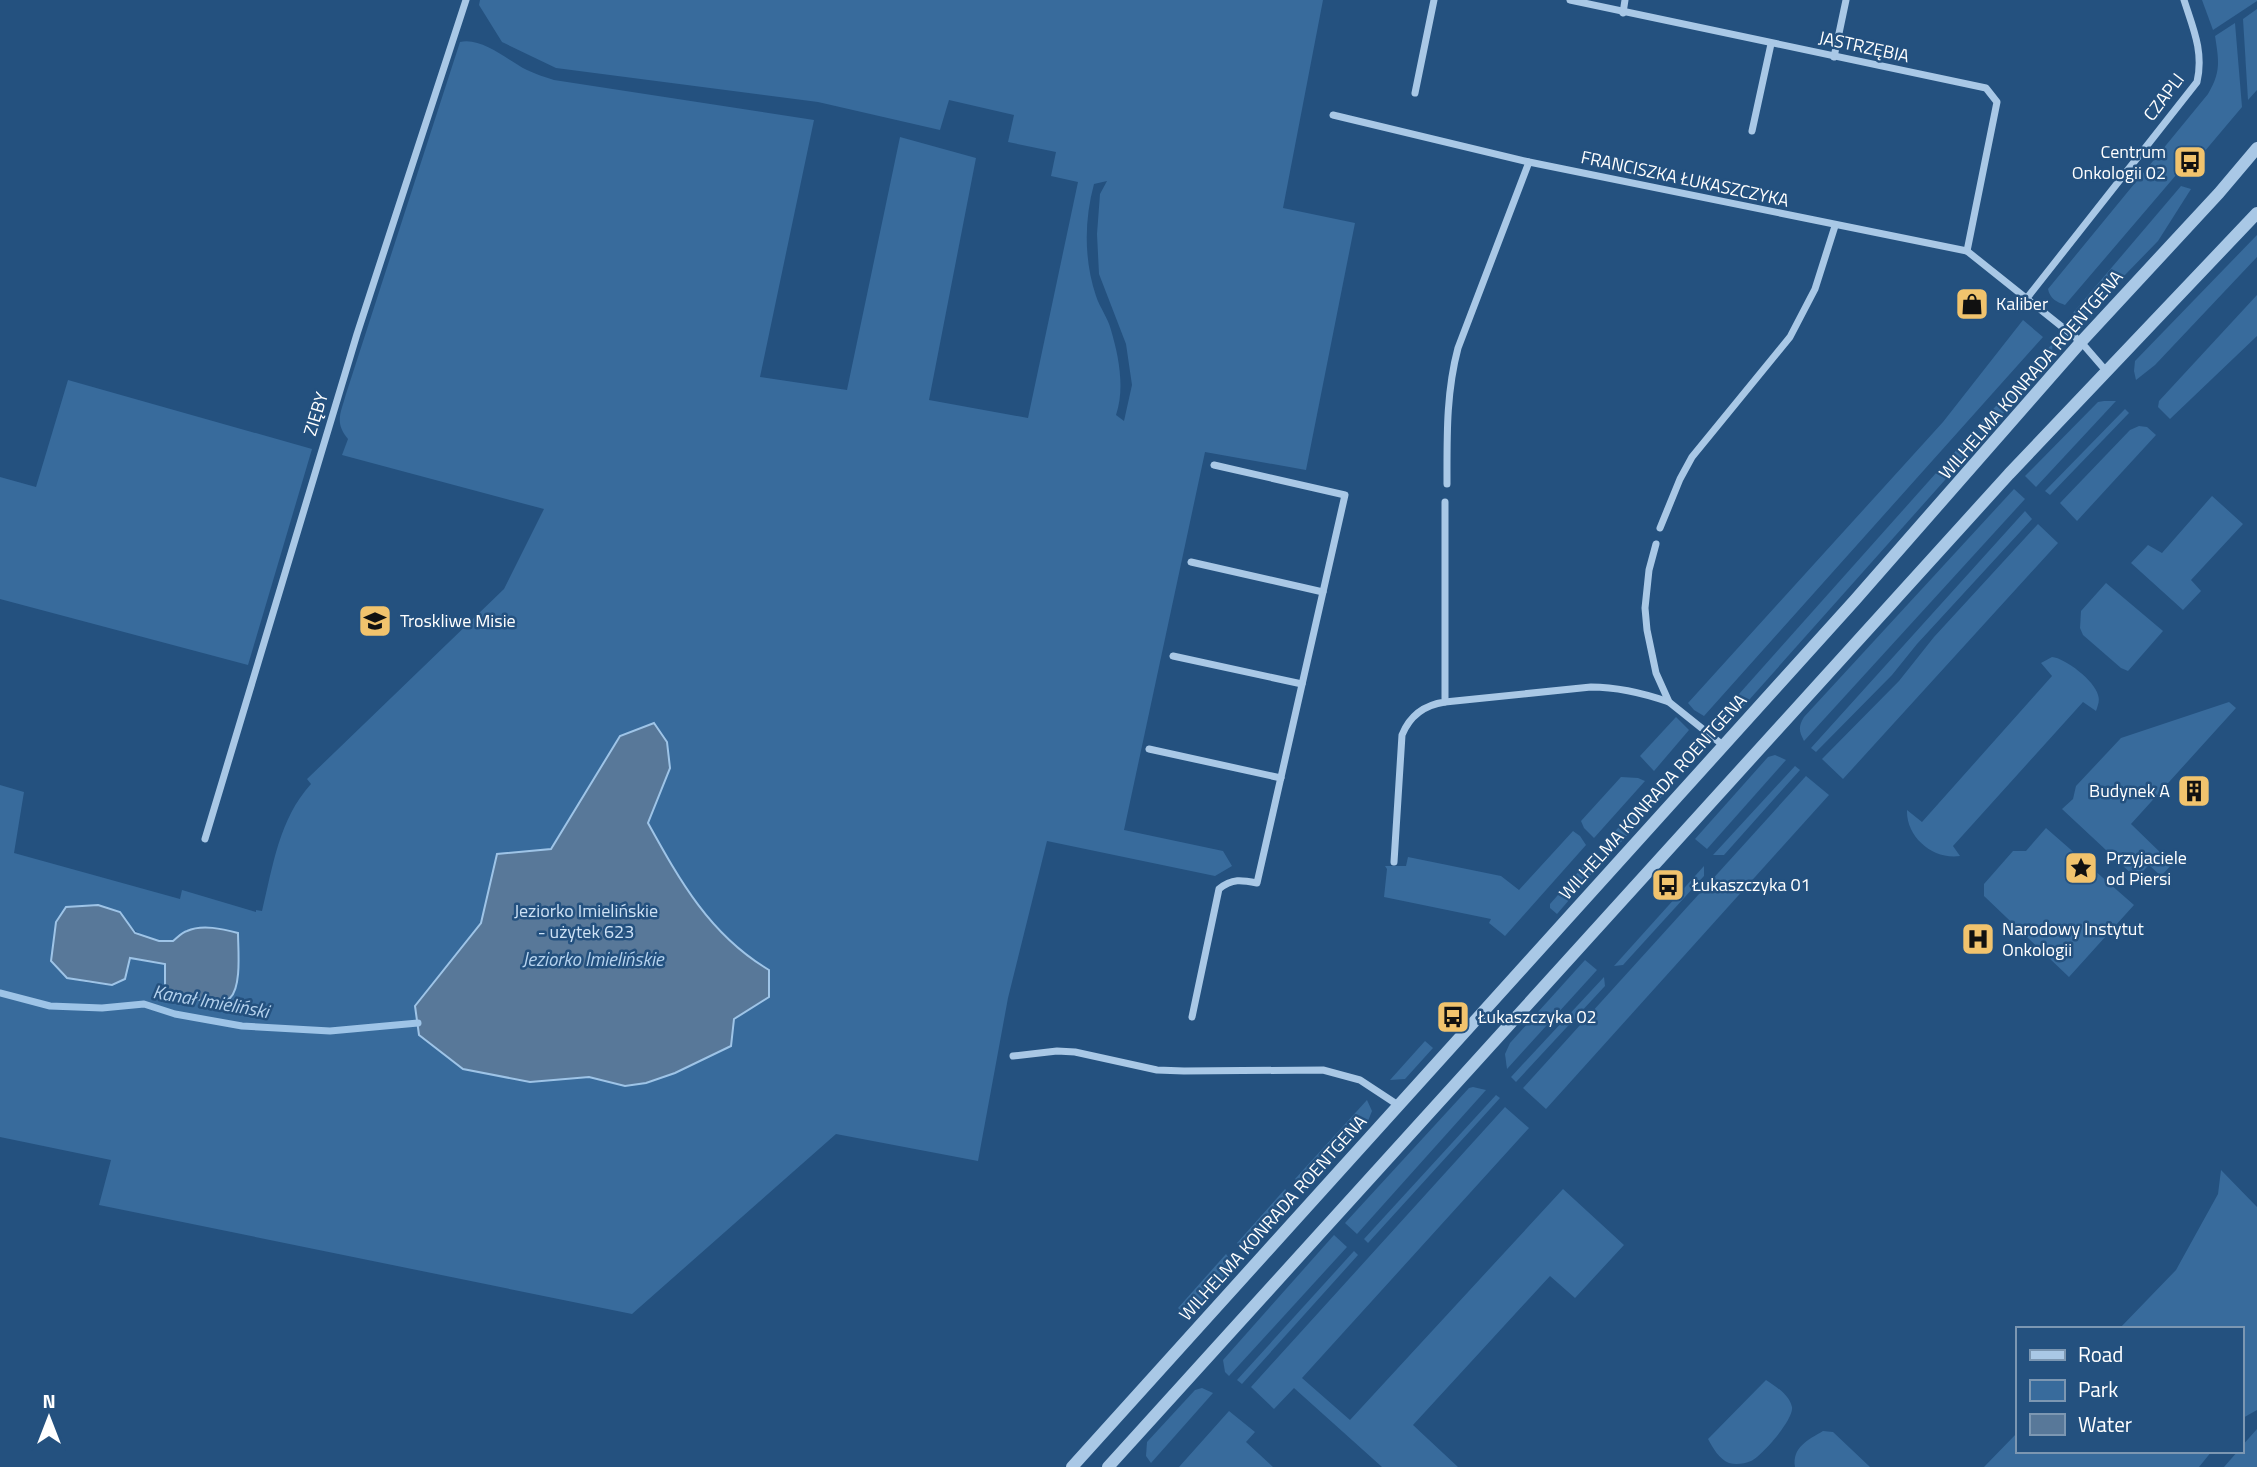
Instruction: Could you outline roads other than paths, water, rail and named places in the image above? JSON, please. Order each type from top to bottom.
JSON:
[{"type":"street","name":"ZIĘBY","points":[[205,839],[357,334],[466,0]]},
{"type":"street","points":[[1415,93],[1434,0]]},
{"type":"street","name":"JASTRZĘBIA","points":[[1570,0],[1986,88],[1997,102],[1967,251]]},
{"type":"street","points":[[1623,13],[1625,0]]},
{"type":"street","points":[[1834,57],[1846,0]]},
{"type":"street","name":"CZAPLI","points":[[2027,298],[2197,82],[2199,44],[2184,0]]},
{"type":"street","points":[[1752,131],[1772,44]]},
{"type":"street","name":"FRANCISZKA ŁUKASZCZYKA","points":[[1333,115],[1529,162],[1967,251]]},
{"type":"street","name":"WILHELMA KONRADA ROENTGENA","points":[[1072,1467],[1724,746],[2081,342],[2257,148]]},
{"type":"street","points":[[1447,484],[1448,406],[1454,364],[1529,162]]},
{"type":"street","points":[[1108,1467],[2008,474],[2257,213]]},
{"type":"street","points":[[1660,528],[1674,491],[1692,457],[1790,337],[1815,289],[1835,226]]},
{"type":"street","points":[[1967,251],[2081,342],[2107,372]]},
{"type":"street","points":[[1192,1017],[1219,889],[1230,881],[1237,880],[1257,884],[1345,495],[1214,465]]},
{"type":"street","points":[[1445,502],[1445,702]]},
{"type":"street","points":[[1656,544],[1646,588],[1647,630],[1656,673],[1669,702]]},
{"type":"street","points":[[1191,562],[1322,592]]},
{"type":"street","points":[[1173,656],[1302,684]]},
{"type":"street","points":[[1394,862],[1402,735],[1417,713],[1432,704],[1591,687],[1616,687],[1669,702],[1724,746]]},
{"type":"street","points":[[1149,749],[1281,778]]},
{"type":"street","points":[[1013,1056],[1057,1051],[1074,1052],[1157,1070],[1323,1070],[1360,1080],[1398,1105]]},
{"type":"water","name":"Jeziorko Imielińskie","points":[[654,723],[667,742],[670,768],[648,823],[698,905],[730,940],[769,970],[769,997],[734,1019],[731,1046],[675,1073],[646,1083],[625,1086],[589,1077],[530,1082],[463,1069],[419,1035],[415,1006],[481,923],[497,854],[551,849],[620,736]]},
{"type":"water","points":[[98,905],[120,912],[135,933],[159,941],[173,941],[185,932],[199,928],[238,933],[238,967],[234,993],[225,1001],[217,1002],[165,991],[165,964],[130,958],[125,979],[112,985],[67,978],[51,961],[56,922],[66,907]]},
{"type":"waterway","name":"Kanał Imieliński","points":[[0,993],[50,1006],[102,1008],[144,1004],[175,1014],[242,1026],[330,1031],[418,1023]]},
{"type":"place","name":"Centrum Onkologii 02","points":[[2190,162]]},
{"type":"place","name":"Kaliber","points":[[1972,304]]},
{"type":"place","name":"Troskliwe Misie","points":[[375,621]]},
{"type":"place","name":"Budynek A","points":[[2194,791]]},
{"type":"place","name":"Przyjaciele od Piersi","points":[[2081,868]]},
{"type":"place","name":"Łukaszczyka 01","points":[[1668,885]]},
{"type":"place","name":"Narodowy Instytut Onkologii","points":[[1978,939]]},
{"type":"place","name":"Łukaszczyka 02","points":[[1453,1017]]},
{"type":"park label","name":"Jeziorko Imielińskie - użytek 623","points":[[586,921]]}]
